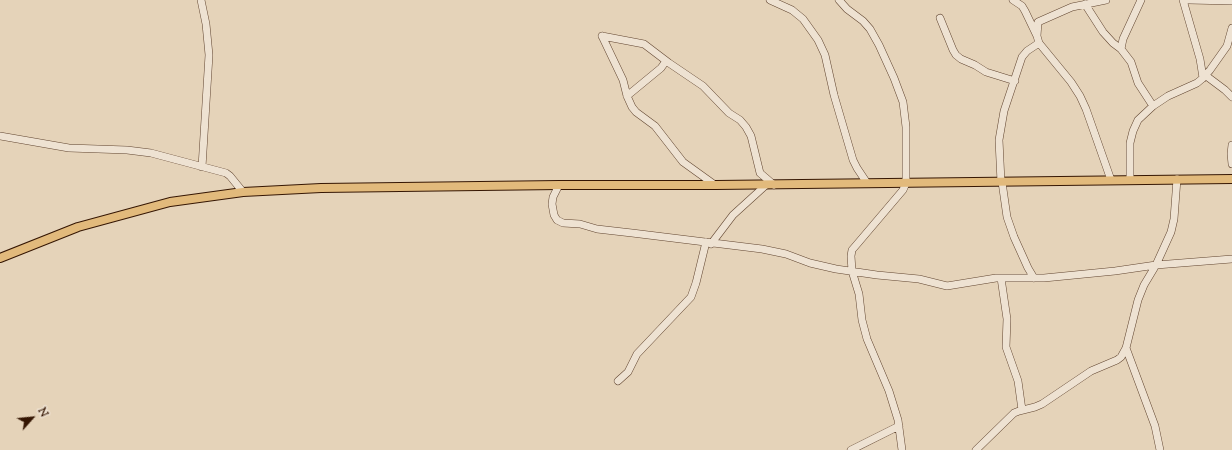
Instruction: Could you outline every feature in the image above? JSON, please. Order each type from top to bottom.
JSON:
[{"type":"main road","points":[[0,258],[78,227],[162,204],[243,192],[329,188],[559,185],[716,186],[1232,179]]},
{"type":"street","points":[[201,0],[206,24],[209,55],[202,167]]},
{"type":"street","points":[[770,0],[792,10],[803,18],[818,40],[825,55],[834,95],[853,160],[867,183]]},
{"type":"street","points":[[839,0],[847,9],[863,21],[879,45],[894,78],[902,102],[906,127],[906,183],[900,194],[852,250],[851,256],[852,271],[859,294],[862,320],[867,339],[889,391],[899,426],[902,450]]},
{"type":"street","points":[[1013,0],[1022,6],[1038,39],[1080,96],[1111,180]]},
{"type":"street","points":[[1034,278],[1017,243],[1007,217],[1001,182],[999,140],[1004,111],[1024,54],[1038,39],[1038,22],[1058,13],[1085,4],[1106,0]]},
{"type":"street","points":[[1121,49],[1123,38],[1141,0]]},
{"type":"street","points":[[1183,0],[1204,77],[1225,90],[1232,97]]},
{"type":"street","points":[[1189,0],[1232,1]]},
{"type":"street","points":[[1085,4],[1103,32],[1121,49],[1131,62],[1138,83],[1153,106]]},
{"type":"street","points":[[940,18],[956,55],[986,72],[1015,81]]},
{"type":"street","points":[[1130,180],[1130,143],[1138,120],[1153,106],[1175,92],[1197,83],[1204,77],[1227,46],[1232,28]]},
{"type":"street","points":[[618,381],[628,372],[636,354],[691,297],[708,243],[733,215],[770,185],[760,173],[750,136],[740,120],[729,113],[703,86],[644,44],[602,36],[623,80],[627,96],[632,107],[636,112],[655,126],[683,162],[716,186]]},
{"type":"street","points":[[627,96],[657,71],[666,61]]},
{"type":"street","points":[[0,136],[76,148],[127,150],[151,154],[230,176],[243,192]]},
{"type":"street","points":[[1232,145],[1232,164]]},
{"type":"street","points":[[976,450],[1014,413],[1042,404],[1091,371],[1121,357],[1126,348],[1138,300],[1144,284],[1156,265],[1171,232],[1177,179]]},
{"type":"street","points":[[559,185],[552,204],[554,215],[557,220],[562,223],[580,224],[597,229],[708,243],[762,248],[786,254],[810,263],[852,271],[918,279],[947,286],[1001,278],[1034,278],[1115,271],[1156,265],[1232,259]]},
{"type":"street","points":[[1001,278],[1007,319],[1006,346],[1018,381],[1022,410]]},
{"type":"street","points":[[1126,348],[1140,381],[1155,426],[1160,450]]},
{"type":"street","points":[[851,450],[899,426]]}]
